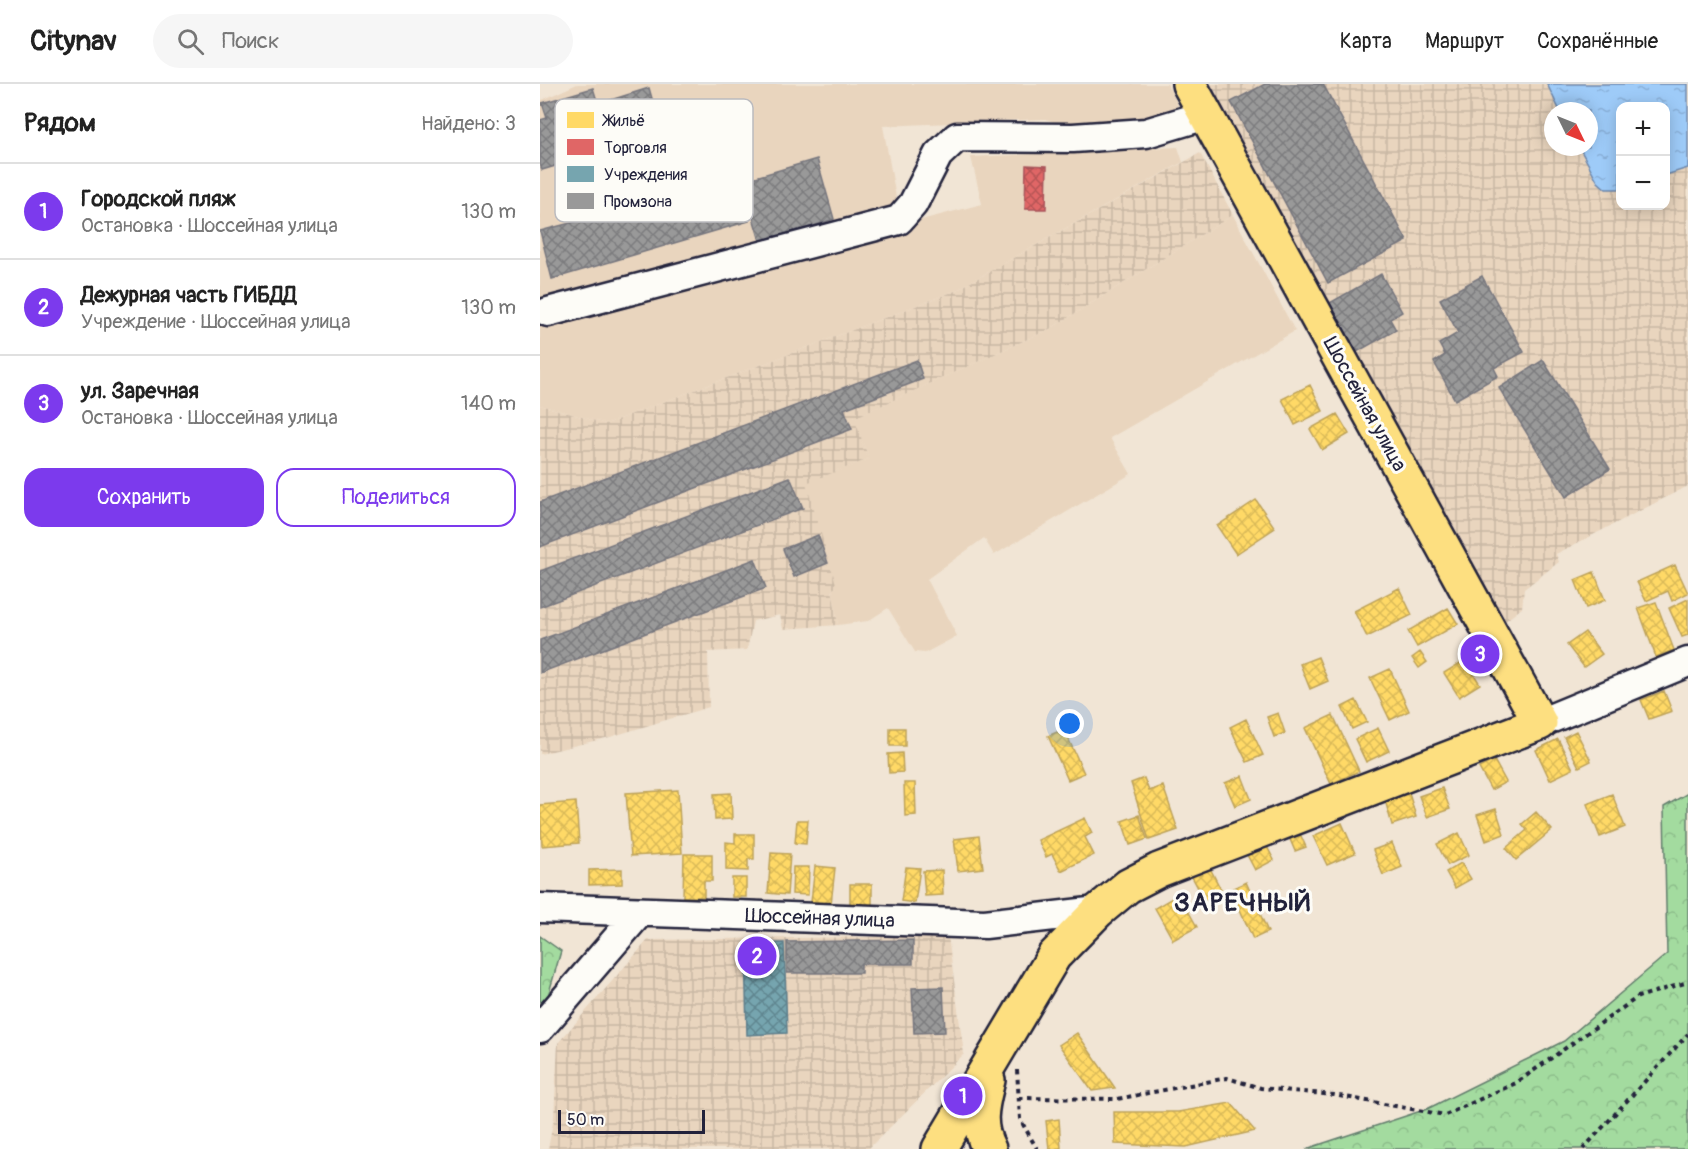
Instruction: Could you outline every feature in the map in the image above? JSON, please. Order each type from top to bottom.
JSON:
[{"type":"main road","name":"Шоссейная улица","points":[[1189,84],[1540,723]]},
{"type":"main road","points":[[989,1149],[980,1114],[1054,956],[1098,911],[1128,886],[1159,870],[1540,723]]},
{"type":"main road","points":[[947,1144],[1005,1061]]},
{"type":"street","points":[[548,312],[899,220],[913,204],[938,155],[957,137],[1073,138],[1146,133],[1206,115]]},
{"type":"street","points":[[1540,723],[1688,662]]},
{"type":"street","name":"Шоссейная улица","points":[[540,908],[985,924],[1098,911]]},
{"type":"street","points":[[540,1028],[640,912]]},
{"type":"path","points":[[1019,1098],[1117,1099],[1227,1078],[1261,1088],[1334,1095],[1445,1115],[1516,1083],[1638,997],[1688,982]]},
{"type":"path","points":[[1583,1149],[1688,1035]]},
{"type":"path","points":[[1005,1061],[1019,1098],[1020,1119],[1037,1149]]},
{"type":"shaded area","points":[[577,84],[1167,84],[1178,105],[1165,119],[1072,127],[1045,119],[883,126],[899,214],[540,308],[540,101]]},
{"type":"shaded area","points":[[1209,84],[1547,84],[1556,102],[1544,102],[1544,156],[1584,156],[1598,182],[1606,189],[1616,189],[1616,210],[1670,210],[1670,174],[1688,168],[1688,486],[1556,554],[1559,562],[1524,589],[1522,608],[1504,622],[1414,469],[1317,294]]},
{"type":"shaded area","points":[[1178,147],[1183,162],[955,291],[606,424],[540,405],[540,320],[982,204],[971,157]]},
{"type":"shaded area","points":[[1200,153],[1233,215],[1050,329],[854,418],[869,459],[806,483],[837,587],[832,589],[838,625],[783,629],[780,615],[753,621],[747,650],[708,652],[709,707],[610,737],[540,754],[540,405],[606,424],[955,291]]},
{"type":"shaded area","points":[[1233,215],[1295,331],[1110,438],[1131,474],[994,555],[984,538],[927,579],[957,636],[925,653],[915,652],[888,608],[868,621],[838,625],[832,589],[836,587],[805,482],[869,459],[853,418],[1050,329]]},
{"type":"shaded area","points":[[948,936],[964,1054],[868,1149],[548,1149],[554,1117],[558,1043],[648,940]]},
{"type":"green space","points":[[1688,793],[1688,1149],[1306,1149],[1427,1109],[1564,1041],[1667,954],[1664,807]]},
{"type":"green space","points":[[540,936],[561,951],[548,996],[540,1008]]},
{"type":"water","points":[[1547,84],[1688,84],[1688,168],[1670,174],[1670,102],[1616,102],[1616,189],[1606,189],[1598,182],[1584,156],[1598,156],[1598,102],[1556,102]]},
{"type":"building: Жильё","points":[[1310,385],[1323,411],[1295,425],[1282,399]]},
{"type":"building: Жильё","points":[[1337,414],[1349,434],[1322,450],[1310,429]]},
{"type":"building: Жильё","points":[[1256,500],[1275,528],[1236,554],[1217,526]]},
{"type":"building: Жильё","points":[[1675,565],[1688,593],[1672,601],[1668,591],[1646,601],[1637,582]]},
{"type":"building: Жильё","points":[[1594,572],[1605,600],[1586,608],[1575,580]]},
{"type":"building: Жильё","points":[[1399,588],[1412,615],[1367,637],[1354,611]]},
{"type":"building: Жильё","points":[[1688,599],[1688,635],[1682,637],[1669,608]]},
{"type":"building: Жильё","points":[[1656,602],[1674,650],[1656,657],[1638,608]]},
{"type":"building: Жильё","points":[[1448,608],[1458,624],[1417,647],[1408,631]]},
{"type":"building: Жильё","points":[[1585,632],[1602,654],[1584,667],[1567,645]]},
{"type":"building: Жильё","points":[[1420,652],[1427,662],[1419,668],[1412,658]]},
{"type":"building: Жильё","points":[[1318,657],[1328,681],[1310,689],[1300,664]]},
{"type":"building: Жильё","points":[[1465,660],[1480,684],[1459,697],[1444,673]]},
{"type":"building: Жильё","points":[[1390,669],[1409,711],[1390,720],[1370,678]]},
{"type":"building: Жильё","points":[[1664,691],[1672,711],[1649,719],[1641,700]]},
{"type":"building: Жильё","points":[[1356,700],[1367,722],[1352,729],[1342,707]]},
{"type":"building: Жильё","points":[[1278,713],[1285,733],[1274,737],[1267,717]]},
{"type":"building: Жильё","points":[[1333,715],[1359,771],[1331,784],[1305,728]]},
{"type":"building: Жильё","points":[[1246,719],[1263,755],[1247,762],[1230,727]]},
{"type":"building: Жильё","points":[[890,728],[905,728],[905,746],[890,746]]},
{"type":"building: Жильё","points":[[1378,728],[1389,751],[1366,762],[1355,739]]},
{"type":"building: Жильё","points":[[1064,729],[1084,773],[1068,780],[1048,736]]},
{"type":"building: Жильё","points":[[1576,731],[1591,761],[1579,767],[1564,737]]},
{"type":"building: Жильё","points":[[1558,739],[1573,769],[1550,780],[1536,750]]},
{"type":"building: Жильё","points":[[902,753],[903,772],[889,773],[888,754]]},
{"type":"building: Жильё","points":[[1494,760],[1506,782],[1491,790],[1479,768]]},
{"type":"building: Жильё","points":[[1242,776],[1251,799],[1235,806],[1225,783]]},
{"type":"building: Жильё","points":[[1144,778],[1149,791],[1163,786],[1178,830],[1149,840],[1131,783]]},
{"type":"building: Жильё","points":[[904,783],[915,783],[916,815],[905,816]]},
{"type":"building: Жильё","points":[[1442,788],[1450,809],[1427,817],[1419,796]]},
{"type":"building: Жильё","points":[[678,790],[682,853],[631,856],[626,793]]},
{"type":"building: Жильё","points":[[731,793],[732,819],[715,820],[714,794]]},
{"type":"building: Жильё","points":[[1409,793],[1416,817],[1392,825],[1385,800]]},
{"type":"building: Жильё","points":[[1612,794],[1625,827],[1600,837],[1587,804]]},
{"type":"building: Жильё","points":[[576,802],[579,843],[542,846],[540,805]]},
{"type":"building: Жильё","points":[[1496,809],[1504,834],[1486,841],[1477,815]]},
{"type":"building: Жильё","points":[[1536,812],[1552,830],[1516,860],[1506,848],[1527,830],[1522,824]]},
{"type":"building: Жильё","points":[[1139,815],[1147,839],[1130,845],[1122,821]]},
{"type":"building: Жильё","points":[[1085,818],[1092,833],[1085,837],[1094,855],[1061,871],[1052,854],[1046,857],[1038,840]]},
{"type":"building: Жильё","points":[[797,820],[808,820],[806,844],[795,843]]},
{"type":"building: Жильё","points":[[1342,823],[1355,853],[1327,865],[1313,836]]},
{"type":"building: Жильё","points":[[1296,825],[1306,847],[1295,851],[1286,830]]},
{"type":"building: Жильё","points":[[1459,833],[1469,855],[1448,865],[1437,844]]},
{"type":"building: Жильё","points":[[735,834],[754,834],[754,859],[748,859],[748,871],[726,870],[726,842],[735,843]]},
{"type":"building: Жильё","points":[[979,836],[983,868],[958,871],[954,839]]},
{"type":"building: Жильё","points":[[1264,841],[1274,860],[1255,870],[1245,851]]},
{"type":"building: Жильё","points":[[1392,843],[1402,867],[1383,875],[1373,850]]},
{"type":"building: Жильё","points":[[771,853],[790,854],[787,895],[768,893]]},
{"type":"building: Жильё","points":[[684,854],[712,854],[712,881],[704,881],[704,897],[683,897]]},
{"type":"building: Жильё","points":[[1207,862],[1222,892],[1205,901],[1189,871]]},
{"type":"building: Жильё","points":[[1461,863],[1471,879],[1455,888],[1446,872]]},
{"type":"building: Жильё","points":[[815,866],[835,868],[831,904],[811,902]]},
{"type":"building: Жильё","points":[[793,867],[809,867],[808,895],[792,894]]},
{"type":"building: Жильё","points":[[906,867],[920,868],[915,903],[901,901]]},
{"type":"building: Жильё","points":[[622,869],[622,884],[589,885],[589,870]]},
{"type":"building: Жильё","points":[[942,870],[943,895],[925,896],[923,871]]},
{"type":"building: Жильё","points":[[732,878],[746,878],[746,897],[732,897]]},
{"type":"building: Жильё","points":[[1246,882],[1268,932],[1253,939],[1231,889]]},
{"type":"building: Жильё","points":[[850,884],[872,884],[872,907],[850,907]]},
{"type":"building: Жильё","points":[[1179,894],[1197,927],[1173,940],[1155,908]]},
{"type":"building: Жильё","points":[[1077,1033],[1115,1088],[1092,1091],[1059,1045]]},
{"type":"building: Жильё","points":[[1231,1103],[1255,1131],[1186,1147],[1115,1144],[1114,1112],[1178,1112]]},
{"type":"building: Жильё","points":[[1059,1119],[1061,1148],[1049,1149],[1046,1121]]},
{"type":"building: Торговля","points":[[1026,165],[1047,166],[1046,209],[1025,209]]},
{"type":"building: Учреждения","points":[[784,943],[787,1033],[747,1035],[745,944]]},
{"type":"building: Промзона","points":[[1265,84],[1323,84],[1407,241],[1328,283],[1231,102]]},
{"type":"building: Промзона","points":[[593,88],[596,99],[556,99]]},
{"type":"building: Промзона","points":[[649,88],[652,99],[614,99]]},
{"type":"building: Промзона","points":[[555,99],[555,166],[542,170],[540,120],[547,118],[542,103]]},
{"type":"building: Промзона","points":[[817,159],[834,219],[761,244],[753,217],[753,178]]},
{"type":"building: Промзона","points":[[574,222],[746,222],[552,279],[540,231]]},
{"type":"building: Промзона","points":[[1381,274],[1402,312],[1390,319],[1396,330],[1355,353],[1328,304]]},
{"type":"building: Промзона","points":[[1482,276],[1524,352],[1494,368],[1498,376],[1455,400],[1434,362],[1445,355],[1439,344],[1458,333],[1440,299]]},
{"type":"building: Промзона","points":[[917,360],[923,379],[844,409],[852,429],[540,547],[540,502]]},
{"type":"building: Промзона","points":[[1543,360],[1610,469],[1566,497],[1499,388]]},
{"type":"building: Промзона","points":[[790,477],[803,508],[540,607],[540,571]]},
{"type":"building: Промзона","points":[[818,535],[828,563],[794,577],[783,549]]},
{"type":"building: Промзона","points":[[755,559],[766,588],[540,673],[540,640]]},
{"type":"building: Промзона","points":[[913,940],[913,964],[861,964],[861,973],[787,973],[787,942]]},
{"type":"building: Промзона","points":[[943,987],[945,1032],[914,1033],[912,988]]},
{"type":"place","name":"ул. Заречная","points":[[1480,654]]},
{"type":"place","name":"Дежурная часть ГИБДД","points":[[757,956]]},
{"type":"place","name":"Городской пляж","points":[[963,1096]]},
{"type":"district","name":"ЗАРЕЧНЫЙ","points":[[1243,903]]}]
